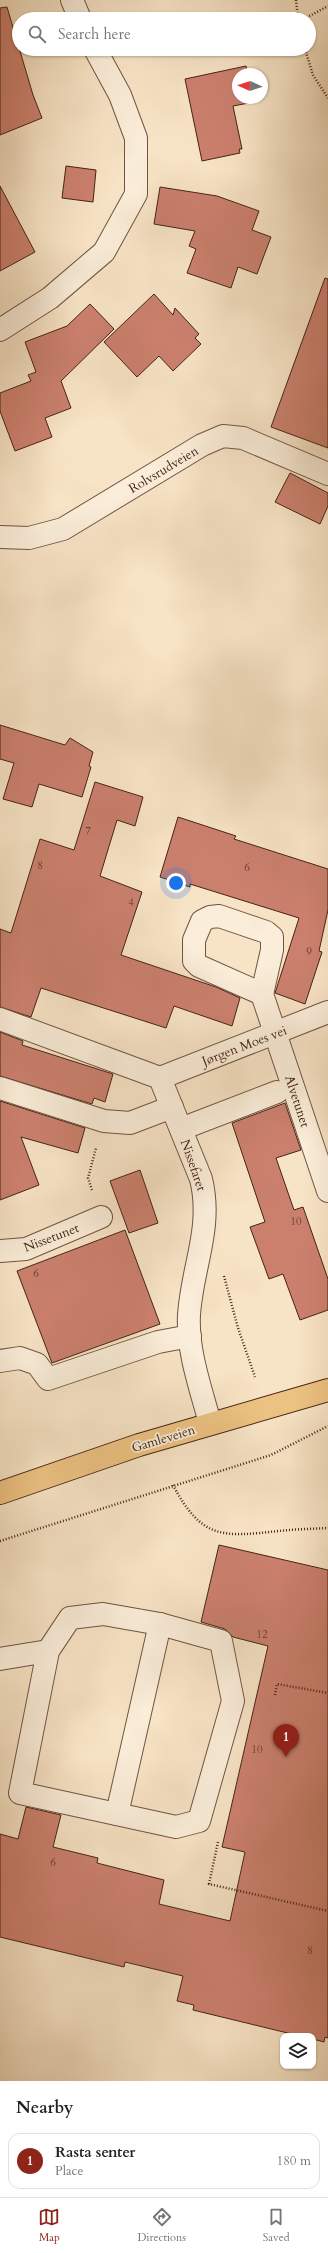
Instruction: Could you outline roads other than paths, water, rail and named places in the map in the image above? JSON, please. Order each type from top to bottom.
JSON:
[{"type":"main road","name":"Gamleveien","points":[[0,1493],[138,1445],[328,1390]]},
{"type":"street","points":[[72,0],[77,12]]},
{"type":"street","points":[[0,330],[50,298],[104,252],[136,194],[136,138],[120,95],[98,56]]},
{"type":"street","name":"Rolvsrudveien","points":[[0,537],[29,538],[64,529],[202,445],[223,436],[243,438],[328,474]]},
{"type":"street","name":"Alvetunet","points":[[262,994],[328,1191]]},
{"type":"street","name":"Jørgen Moes vei","points":[[160,1078],[276,1034],[328,1012]]},
{"type":"street","points":[[0,1019],[160,1078]]},
{"type":"street","name":"Nissefaret","points":[[160,1078],[201,1179],[205,1194],[205,1228],[191,1296],[189,1317],[190,1336],[196,1372],[210,1423]]},
{"type":"street","points":[[0,1088],[104,1121],[130,1123],[172,1107]]},
{"type":"street","points":[[181,1129],[277,1092]]},
{"type":"street","name":"Nissetunet","points":[[0,1251],[26,1249],[101,1217]]},
{"type":"street","points":[[0,1361],[20,1358],[37,1364],[48,1380],[158,1342],[190,1336]]},
{"type":"street","points":[[103,1614],[160,1624],[221,1641],[233,1701],[199,1822],[176,1827],[20,1793],[48,1650],[70,1618],[103,1614]]},
{"type":"street","points":[[117,1814],[160,1624]]},
{"type":"street","points":[[0,1659],[48,1650]]},
{"type":"place","name":"Rasta senter","points":[[286,1757]]}]
